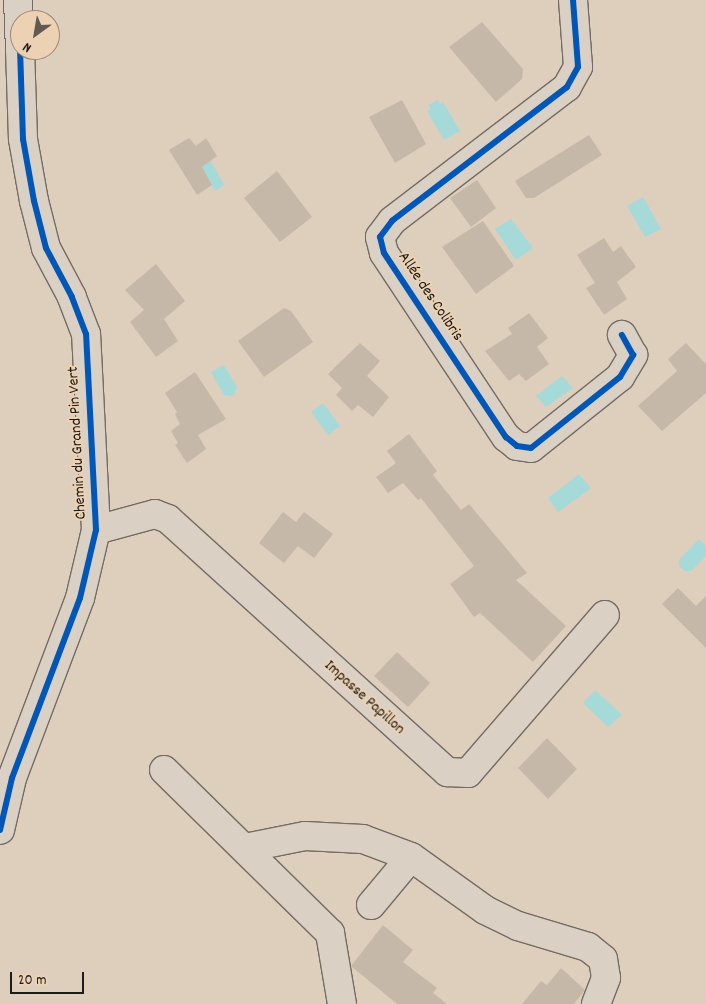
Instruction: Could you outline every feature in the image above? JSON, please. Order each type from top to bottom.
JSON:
[{"type":"street","name":"Allée des Colibris","points":[[573,0],[578,67],[567,87],[392,221],[380,237],[389,261],[506,437],[518,446],[531,448],[620,377],[633,355],[622,335]]},
{"type":"street","name":"Chemin du Grand Pin Vert","points":[[0,830],[12,778],[80,598],[96,530],[86,334],[46,248],[34,201],[23,138],[20,60]]},
{"type":"street","name":"Impasse Papillon","points":[[96,530],[155,514],[168,519],[447,772],[468,773],[605,615]]},
{"type":"street","points":[[164,770],[330,933],[342,1004]]},
{"type":"street","points":[[244,848],[305,836],[363,839],[411,857],[485,910],[518,926],[588,947],[603,959],[606,978],[596,1004]]},
{"type":"street","points":[[372,905],[411,857]]},
{"type":"water","points":[[438,100],[440,104],[443,102],[460,131],[444,140],[427,111],[431,109],[428,105]]},
{"type":"water","points":[[211,161],[224,185],[215,191],[201,166]]},
{"type":"water","points":[[643,197],[661,229],[645,237],[627,206]]},
{"type":"water","points":[[511,219],[533,248],[516,260],[495,229]]},
{"type":"water","points":[[224,365],[237,387],[233,396],[224,395],[211,372]]},
{"type":"water","points":[[562,376],[573,388],[546,407],[536,396]]},
{"type":"water","points":[[323,403],[340,426],[328,435],[311,412]]},
{"type":"water","points":[[579,474],[591,488],[558,512],[548,498]]},
{"type":"water","points":[[699,539],[706,546],[706,556],[691,571],[685,571],[679,566],[679,560]]},
{"type":"water","points":[[595,690],[622,715],[608,727],[583,703]]},
{"type":"building","points":[[482,22],[523,69],[522,79],[496,102],[449,47]]},
{"type":"building","points":[[402,100],[426,144],[395,163],[369,117]]},
{"type":"building","points":[[589,135],[602,155],[534,198],[526,198],[515,181]]},
{"type":"building","points":[[189,138],[196,146],[206,138],[217,156],[202,167],[212,185],[197,195],[169,150]]},
{"type":"building","points":[[277,171],[312,217],[280,242],[244,198]]},
{"type":"building","points":[[477,180],[496,208],[471,227],[450,198]]},
{"type":"building","points":[[483,221],[514,266],[476,294],[442,247]]},
{"type":"building","points":[[604,238],[613,252],[621,246],[636,267],[617,282],[627,299],[604,315],[586,288],[595,283],[577,255]]},
{"type":"building","points":[[156,264],[185,301],[164,319],[178,341],[156,357],[130,322],[144,310],[125,290]]},
{"type":"building","points":[[284,308],[291,311],[313,342],[264,377],[238,341]]},
{"type":"building","points":[[529,313],[548,338],[537,347],[549,364],[526,381],[519,374],[509,381],[485,351],[512,334],[508,328]]},
{"type":"building","points":[[360,343],[380,361],[367,376],[389,397],[373,417],[358,405],[352,411],[336,395],[342,388],[328,374]]},
{"type":"building","points":[[686,343],[706,364],[706,393],[662,431],[638,406],[677,371],[668,359]]},
{"type":"building","points":[[195,372],[226,419],[198,435],[206,449],[187,463],[175,445],[178,443],[171,431],[180,424],[175,414],[177,412],[165,393]]},
{"type":"building","points":[[409,434],[437,471],[433,475],[461,510],[469,504],[527,573],[516,580],[566,626],[533,662],[480,613],[474,617],[450,584],[474,566],[421,498],[418,500],[403,483],[388,493],[376,477],[396,463],[387,451]]},
{"type":"building","points":[[283,512],[296,522],[304,512],[333,534],[314,558],[298,546],[284,563],[259,543]]},
{"type":"building","points":[[678,588],[696,606],[706,596],[706,648],[662,604]]},
{"type":"building","points":[[397,652],[430,683],[408,707],[374,676]]},
{"type":"building","points":[[547,738],[577,769],[548,799],[518,768]]},
{"type":"building","points":[[383,925],[413,950],[403,962],[437,988],[433,993],[447,1004],[397,1004],[351,966]]},
{"type":"building","points":[[561,968],[585,990],[574,1004],[522,1004],[541,981],[547,985]]},
{"type":"cycle path","points":[[573,0],[578,67],[567,87],[392,221],[380,237],[384,253],[506,437],[517,446],[531,448],[620,377],[633,355],[622,335]]},
{"type":"cycle path","points":[[0,830],[12,778],[80,598],[96,530],[86,334],[72,297],[46,248],[34,201],[23,139],[20,60]]}]
